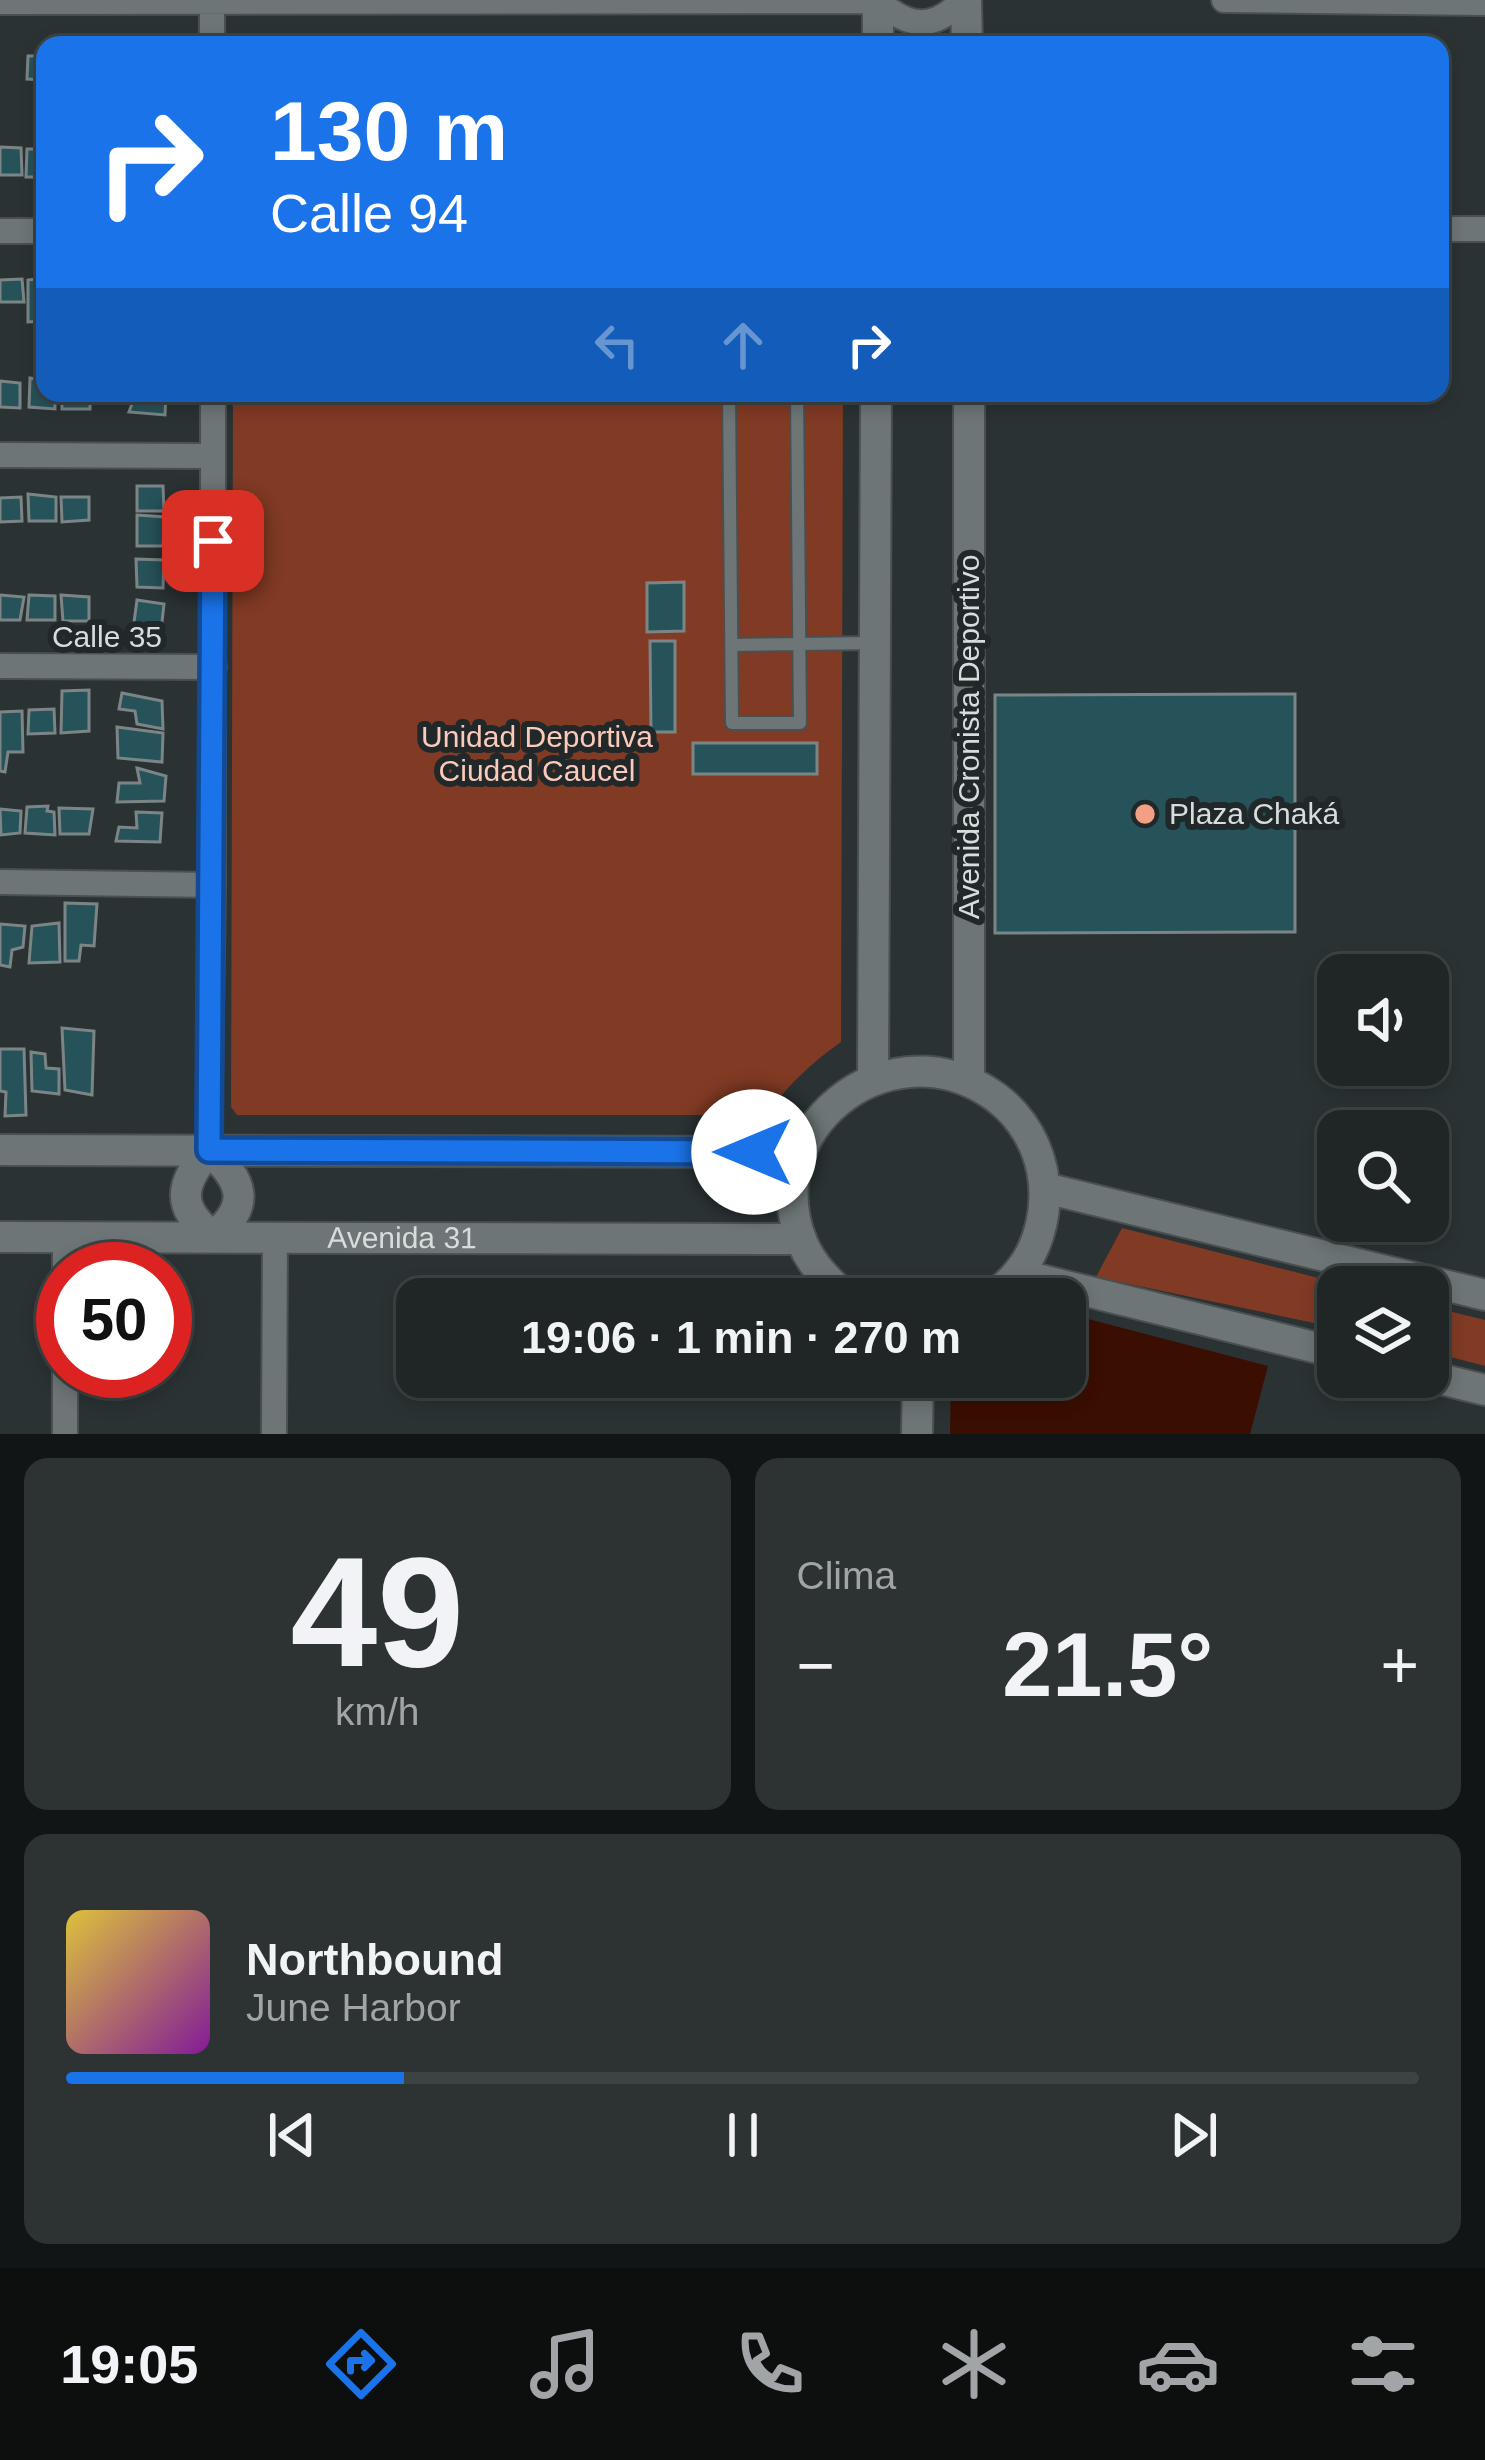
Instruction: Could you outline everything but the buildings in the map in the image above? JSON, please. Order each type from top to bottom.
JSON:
[{"type":"main road","points":[[878,0],[878,36]]},
{"type":"main road","points":[[964,0],[966,36]]},
{"type":"main road","points":[[873,1078],[876,402]]},
{"type":"main road","name":"Avenida Cronista Deportivo","points":[[969,402],[969,1080]]},
{"type":"main road","points":[[825,1278],[801,1239],[795,1217],[794,1187],[802,1152],[815,1124],[841,1097],[873,1078],[905,1071],[938,1071],[969,1080],[999,1098],[1023,1123],[1039,1154],[1045,1188],[1043,1219],[1034,1248],[1013,1278]]},
{"type":"main road","points":[[0,1150],[802,1152]]},
{"type":"main road","points":[[209,1150],[236,1179],[239,1196],[228,1225],[213,1237],[188,1211],[185,1192],[187,1179],[209,1150]]},
{"type":"main road","points":[[1045,1188],[1485,1294]]},
{"type":"main road","name":"Avenida 31","points":[[0,1237],[801,1239]]},
{"type":"main road","points":[[1017,1274],[1317,1348]]},
{"type":"main road","points":[[1449,1381],[1485,1390]]},
{"type":"main road","points":[[916,1434],[917,1398]]},
{"type":"street","points":[[0,2],[878,0],[898,18],[923,23],[948,16],[964,0]]},
{"type":"street","points":[[1224,0],[1485,3]]},
{"type":"street","points":[[212,2],[212,36]]},
{"type":"street","points":[[1449,229],[1485,229]]},
{"type":"street","points":[[0,230],[36,231]]},
{"type":"street","points":[[209,1150],[213,402]]},
{"type":"street","points":[[0,455],[213,456]]},
{"type":"street","name":"Calle 35","points":[[0,666],[214,667]]},
{"type":"street","points":[[0,882],[213,885]]},
{"type":"street","points":[[65,1237],[65,1242]]},
{"type":"street","points":[[274,1434],[275,1238]]},
{"type":"street","points":[[65,1398],[65,1434]]},
{"type":"lane","points":[[729,402],[732,722],[800,722],[797,402]]},
{"type":"lane","points":[[732,644],[874,644]]},
{"type":"green space","name":"Unidad Deportiva Ciudad Caucel","points":[[233,402],[843,402],[841,1042],[800,1075],[766,1115],[237,1115],[231,1107]]},
{"type":"green space","points":[[1122,1228],[1317,1278],[1317,1324],[1096,1277]]},
{"type":"green space","points":[[1449,1311],[1485,1320],[1485,1366],[1449,1357]]},
{"type":"shaded area","points":[[1086,1318],[1268,1366],[1250,1434],[950,1434],[951,1398],[1086,1398]]},
{"type":"place","name":"Plaza Chaká","points":[[1145,814]]},
{"type":"route","points":[[213,541],[209,1150],[754,1152]]}]
